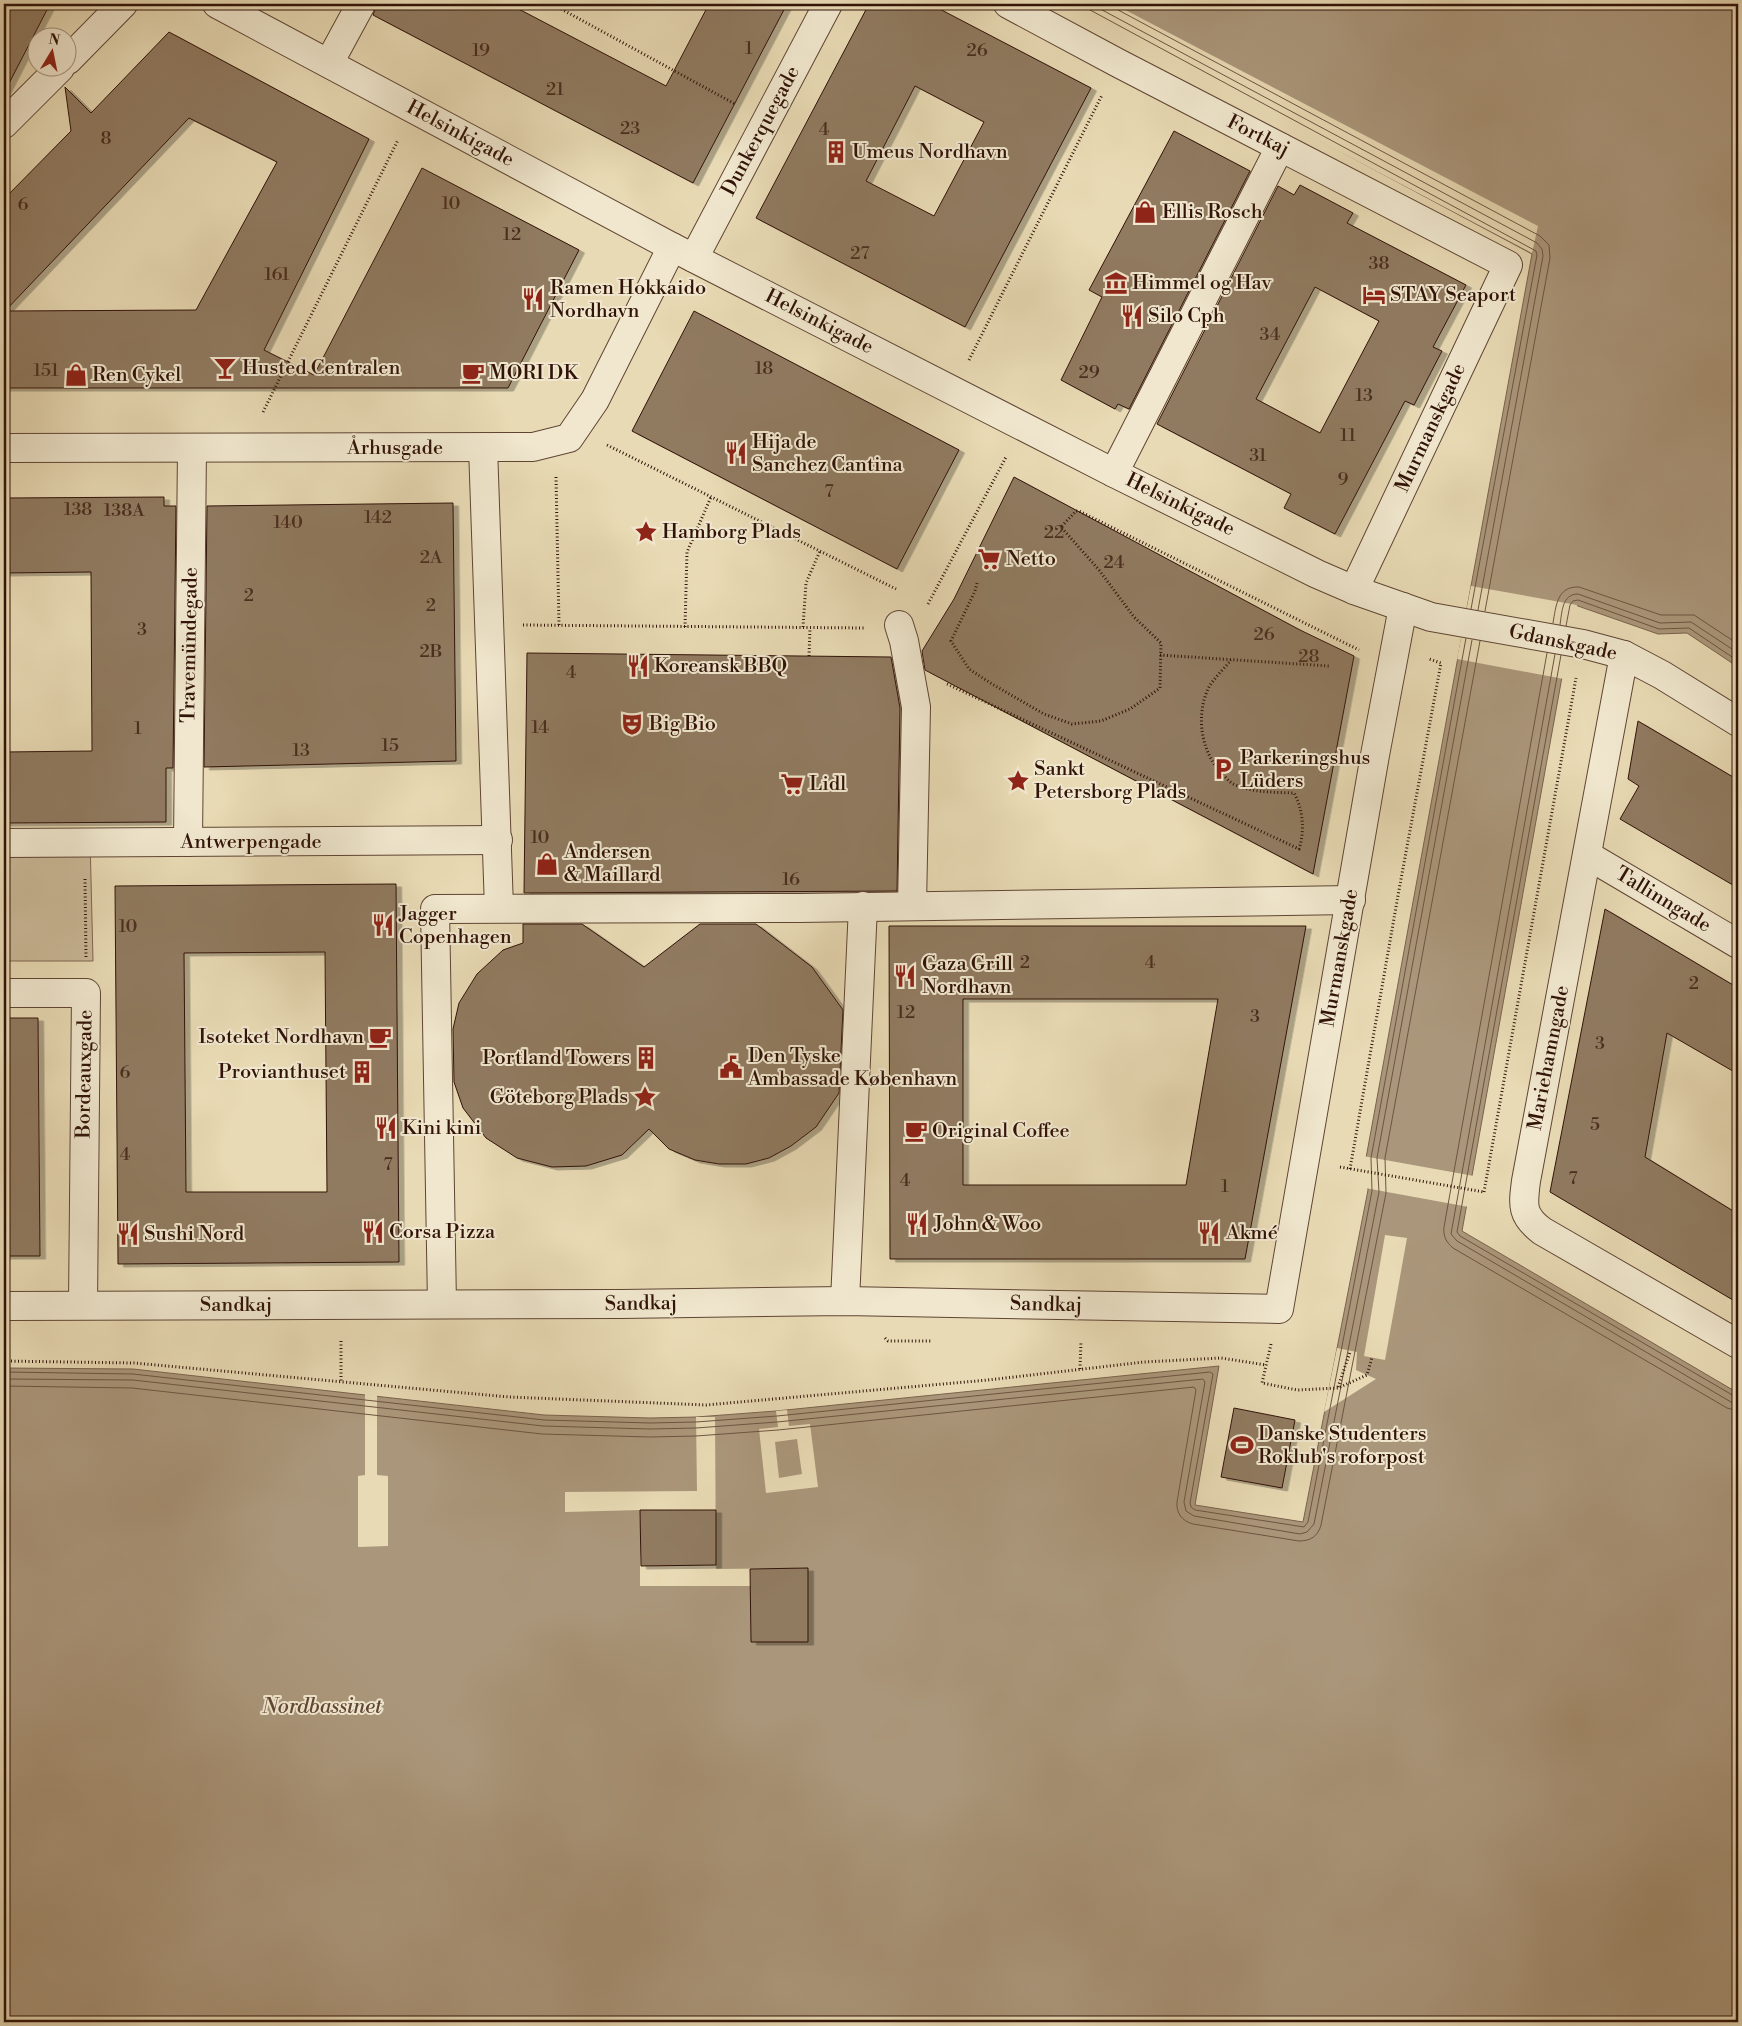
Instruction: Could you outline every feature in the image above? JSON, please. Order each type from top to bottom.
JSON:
[{"type":"street","points":[[78,50],[124,4]]},
{"type":"street","name":"Helsinkigade","points":[[220,4],[683,252],[1114,473],[1317,574],[1354,590],[1431,617]]},
{"type":"street","points":[[329,63],[361,4]]},
{"type":"street","name":"Dunkerquegade","points":[[683,252],[767,121],[828,4]]},
{"type":"street","name":"Fortkaj","points":[[1008,4],[1118,64],[1508,265]]},
{"type":"street","points":[[4,124],[50,78]]},
{"type":"street","points":[[1114,473],[1280,147]]},
{"type":"street","points":[[565,435],[595,400],[683,252]]},
{"type":"street","name":"Murmanskgade","points":[[1354,590],[1508,265]]},
{"type":"street","name":"Århusgade","points":[[4,448],[532,447],[565,435]]},
{"type":"street","name":"Travemündegade","points":[[188,842],[192,448]]},
{"type":"street","points":[[483,448],[499,908]]},
{"type":"street","name":"Murmanskgade","points":[[1279,1309],[1403,607]]},
{"type":"street","name":"Gdanskgade","points":[[1431,617],[1583,644],[1624,656],[1662,675],[1738,722]]},
{"type":"street","points":[[899,625],[904,641],[916,707],[912,906]]},
{"type":"street","name":"Mariehamngade","points":[[1624,656],[1526,1181],[1525,1212],[1529,1219],[1542,1230],[1738,1344]]},
{"type":"street","name":"Antwerpengade","points":[[4,843],[498,840]]},
{"type":"street","name":"Tallinngade","points":[[1587,855],[1738,944]]},
{"type":"street","points":[[442,1304],[435,910],[499,908],[800,908],[1351,900]]},
{"type":"street","points":[[845,1301],[863,906]]},
{"type":"street","points":[[4,993],[86,993]]},
{"type":"street","name":"Bordeauxgade","points":[[83,1305],[86,993]]},
{"type":"street","name":"Sandkaj","points":[[4,1306],[845,1301],[1279,1309]]},
{"type":"path","points":[[552,4],[767,121]]},
{"type":"path","points":[[954,391],[1118,64]]},
{"type":"path","points":[[245,448],[414,109]]},
{"type":"path","points":[[919,601],[928,605],[1022,426]]},
{"type":"path","points":[[559,625],[565,435],[711,497],[903,592]]},
{"type":"path","points":[[684,627],[687,552],[711,497]]},
{"type":"path","points":[[977,583],[976,591],[951,641],[969,669],[1044,714],[1072,724],[1100,721],[1130,709],[1160,688],[1161,643],[1134,617],[1099,570],[1061,527],[1076,511],[1088,515],[1360,651]]},
{"type":"path","points":[[803,628],[806,583],[820,551]]},
{"type":"path","points":[[490,625],[803,628],[884,628],[899,625]]},
{"type":"path","points":[[809,656],[810,628]]},
{"type":"path","points":[[1160,655],[1329,666]]},
{"type":"path","points":[[945,683],[1299,849],[1302,838],[1300,805],[1294,793],[1254,791],[1231,783],[1217,769],[1207,754],[1203,740],[1202,712],[1209,688],[1231,660]]},
{"type":"path","points":[[1441,663],[1350,1168],[1484,1192],[1574,687]]},
{"type":"path","name":"Bordeauxgade","points":[[85,843],[86,993]]},
{"type":"path","points":[[1391,888],[1399,890]]},
{"type":"path","points":[[1279,1309],[1262,1384],[1296,1390],[1338,1388],[1367,1375],[1372,1357]]},
{"type":"path","points":[[1080,1369],[1081,1340]]},
{"type":"path","points":[[341,1341],[341,1382]]},
{"type":"path","points":[[1338,1388],[1350,1352]]},
{"type":"path","points":[[4,1361],[134,1363],[509,1397],[706,1405],[988,1380],[1144,1362],[1220,1358],[1266,1365]]},
{"type":"shaded area","points":[[4,838],[90,838],[93,961],[4,961]]},
{"type":"water","name":"Nordbassinet","points":[[1068,4],[1738,4],[1738,667],[1687,633],[1658,634],[1575,605],[1462,1231],[1738,1393],[1738,2022],[4,2022],[4,1368],[133,1369],[544,1415],[650,1418],[696,1417],[776,1411],[1219,1366],[1195,1505],[1303,1522],[1368,1190],[1366,1158],[1532,254]]},
{"type":"pier","points":[[1066,4],[1114,4],[1538,226],[1532,253],[1163,59]]},
{"type":"pier","points":[[1471,586],[1577,605],[1564,679],[1457,659]]},
{"type":"pier","points":[[1363,1156],[1474,1176],[1469,1207],[1365,1188]]},
{"type":"pier","points":[[1385,1235],[1407,1238],[1385,1360],[1364,1356]]},
{"type":"pier","points":[[1337,1348],[1357,1352],[1356,1370],[1376,1379],[1324,1412]]},
{"type":"pier","points":[[365,1393],[377,1394],[377,1475],[388,1476],[388,1546],[358,1547],[358,1476],[365,1475]]},
{"type":"pier","points":[[787,1410],[789,1426],[810,1424],[818,1487],[766,1493],[759,1429],[778,1427],[776,1411]],"holes":[[[797,1439],[802,1474],[779,1478],[775,1442]]]},
{"type":"pier","points":[[696,1417],[715,1417],[716,1569],[808,1568],[808,1642],[751,1642],[750,1586],[640,1586],[640,1510],[565,1512],[565,1492],[697,1491]]},
{"type":"building","points":[[4,4],[50,4],[38,28],[28,28],[28,47],[4,93]]},
{"type":"building","points":[[377,4],[509,4],[666,86],[709,4],[787,4],[693,183],[373,15]]},
{"type":"building","name":"Umeus Nordhavn","points":[[869,4],[930,4],[1091,88],[965,327],[756,218]],"holes":[[[915,86],[984,122],[934,216],[866,181]]]},
{"type":"building","points":[[169,32],[369,139],[264,350],[314,375],[422,168],[579,250],[508,388],[4,388],[4,199],[71,131],[65,87],[91,113]],"holes":[[[189,118],[277,162],[196,310],[5,311]]]},
{"type":"building","points":[[1174,131],[1250,171],[1129,409],[1118,404],[1115,409],[1061,380],[1102,297],[1089,290]]},
{"type":"building","points":[[1300,185],[1353,213],[1347,223],[1466,285],[1433,347],[1442,351],[1414,405],[1405,401],[1335,534],[1284,508],[1291,494],[1157,424],[1278,186],[1294,195]],"holes":[[[1315,287],[1379,321],[1320,433],[1256,399]]]},
{"type":"building","points":[[694,311],[959,450],[897,569],[632,431]]},
{"type":"building","name":"Parkeringshus Lüders","points":[[1014,477],[1300,630],[1354,656],[1313,874],[925,670],[922,651],[954,599]]},
{"type":"building","points":[[164,497],[164,506],[176,506],[173,768],[166,768],[166,822],[4,823],[4,752],[92,751],[91,572],[4,573],[4,498]]},
{"type":"building","points":[[453,503],[456,761],[204,767],[207,506]]},
{"type":"building","points":[[527,653],[891,657],[900,708],[897,891],[524,893]]},
{"type":"building","points":[[1638,721],[1738,780],[1738,888],[1620,819],[1639,786],[1628,779]]},
{"type":"building","name":"Provianthuset","points":[[396,884],[399,1262],[118,1264],[115,886]],"holes":[[[325,952],[327,1192],[186,1192],[184,953]]]},
{"type":"building","points":[[1605,909],[1738,988],[1738,1074],[1667,1033],[1645,1157],[1738,1214],[1738,1303],[1550,1192]]},
{"type":"building","name":"Portland Towers","points":[[523,924],[582,924],[644,967],[700,924],[756,924],[812,967],[843,1010],[839,1093],[816,1127],[791,1146],[769,1158],[746,1164],[719,1164],[695,1160],[669,1149],[649,1129],[622,1155],[586,1166],[552,1167],[517,1158],[486,1138],[463,1108],[454,1082],[453,1029],[459,1003],[477,974],[503,950],[523,943]]},
{"type":"building","points":[[889,926],[1306,926],[1245,1259],[890,1259]],"holes":[[[963,999],[1218,999],[1186,1185],[963,1185]]]},
{"type":"building","points":[[4,1018],[38,1018],[40,1256],[4,1256]]},
{"type":"building","points":[[1234,1408],[1295,1420],[1282,1488],[1221,1477]]},
{"type":"building","points":[[640,1510],[716,1510],[716,1565],[641,1566]]},
{"type":"building","points":[[808,1568],[808,1642],[751,1642],[750,1569]]},
{"type":"place","name":"Umeus Nordhavn","points":[[836,152]]},
{"type":"place","name":"Ellis Rosch","points":[[1145,212]]},
{"type":"place","name":"Himmel og Hav","points":[[1116,283]]},
{"type":"place","name":"STAY Seaport","points":[[1374,295]]},
{"type":"place","name":"Ramen Hokkaido Nordhavn","points":[[533,299]]},
{"type":"place","name":"Silo Cph","points":[[1132,316]]},
{"type":"place","name":"Husted Centralen","points":[[225,368]]},
{"type":"place","name":"MORI DK","points":[[473,373]]},
{"type":"place","name":"Ren Cykel","points":[[76,375]]},
{"type":"place","name":"Hija de Sanchez Cantina","points":[[736,453]]},
{"type":"place","name":"Hamborg Plads","points":[[646,532]]},
{"type":"place","name":"Netto","points":[[989,559]]},
{"type":"place","name":"Koreansk BBQ","points":[[638,666]]},
{"type":"place","name":"Big Bio","points":[[632,724]]},
{"type":"place","name":"Parkeringshus Lüders","points":[[1223,769]]},
{"type":"place","name":"Sankt Petersborg Plads","points":[[1018,781]]},
{"type":"place","name":"Lidl","points":[[792,784]]},
{"type":"place","name":"Andersen & Maillard","points":[[547,864]]},
{"type":"place","name":"Jagger Copenhagen","points":[[383,925]]},
{"type":"place","name":"Gaza Grill Nordhavn","points":[[905,976]]},
{"type":"place","name":"Isoteket Nordhavn","points":[[380,1037]]},
{"type":"place","name":"Portland Towers","points":[[646,1058]]},
{"type":"place","name":"Den Tyske Ambassade København","points":[[731,1067]]},
{"type":"place","name":"Provianthuset","points":[[362,1072]]},
{"type":"place","name":"Göteborg Plads","points":[[645,1097]]},
{"type":"place","name":"Kini kini","points":[[386,1128]]},
{"type":"place","name":"Original Coffee","points":[[916,1131]]},
{"type":"place","name":"John & Woo","points":[[917,1224]]},
{"type":"place","name":"Corsa Pizza","points":[[373,1232]]},
{"type":"place","name":"Akmé","points":[[1209,1233]]},
{"type":"place","name":"Sushi Nord","points":[[128,1234]]},
{"type":"place","name":"Danske Studenters Roklub's roforpost","points":[[1242,1445]]}]
